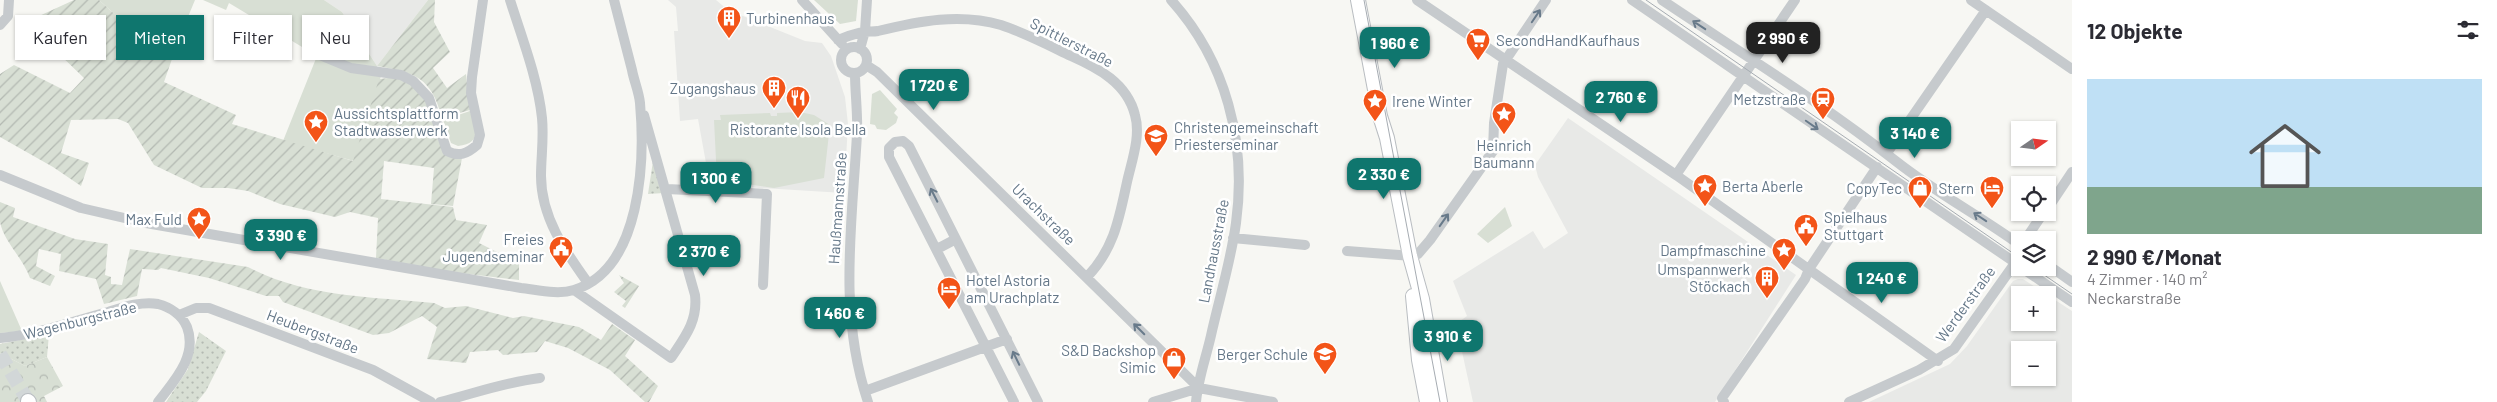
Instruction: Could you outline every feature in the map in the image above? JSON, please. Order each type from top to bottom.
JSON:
[{"type":"main road","points":[[1358,0],[1380,116],[1387,138],[1422,300],[1440,402]]},
{"type":"main road","points":[[1367,0],[1390,122],[1387,138]]},
{"type":"main road","points":[[1411,256],[1417,343],[1427,402]]},
{"type":"street","points":[[0,25],[8,16],[9,0]]},
{"type":"street","points":[[332,60],[351,68],[401,75],[413,81],[429,98],[447,151],[454,155],[461,155],[477,146],[480,134],[471,92],[483,0]]},
{"type":"street","points":[[510,0],[537,90],[542,118],[541,178],[544,202],[553,228],[567,254],[588,283]]},
{"type":"street","points":[[574,290],[671,358],[694,322],[697,309],[695,295],[640,101],[614,0]]},
{"type":"street","points":[[802,0],[847,50]]},
{"type":"street","points":[[860,49],[865,31],[867,0]]},
{"type":"street","name":"Landhausstraße","points":[[1171,0],[1204,46],[1228,101],[1235,132],[1239,170],[1233,238],[1196,402]]},
{"type":"street","points":[[1417,0],[1505,61],[1676,174],[1938,361]]},
{"type":"street","points":[[1347,251],[1411,256],[1418,254],[1430,240],[1493,150],[1494,123],[1502,69],[1505,61],[1546,0]]},
{"type":"street","points":[[1632,0],[1867,162],[2011,258]]},
{"type":"street","points":[[1662,0],[1798,89],[1887,153],[1896,162],[2011,239]]},
{"type":"street","points":[[1676,174],[1794,0]]},
{"type":"street","points":[[1971,0],[2072,69]]},
{"type":"street","points":[[1887,153],[1986,10]]},
{"type":"street","name":"Spittlerstraße","points":[[838,40],[865,31],[877,32],[911,22],[942,19],[996,24],[1028,36],[1096,68],[1121,88],[1132,105],[1136,117],[1135,147],[1112,240],[1103,260],[1087,277]]},
{"type":"street","points":[[853,48],[860,49],[866,56],[864,69],[855,73],[847,70],[842,63],[847,50],[853,48]]},
{"type":"street","name":"Urachstraße","points":[[866,65],[877,72],[1198,388]]},
{"type":"street","name":"Haußmannstraße","points":[[855,73],[857,134],[848,282],[853,339],[868,402]]},
{"type":"street","points":[[0,175],[81,208],[146,223],[522,288],[553,292],[574,290],[600,276],[614,261],[626,236],[635,206],[642,157],[640,101]]},
{"type":"street","points":[[1014,402],[889,156],[889,148],[896,142],[903,141],[909,146],[1038,402]]},
{"type":"street","points":[[1723,400],[1805,279],[1809,269],[1877,167]]},
{"type":"street","points":[[2056,196],[2072,172]]},
{"type":"street","points":[[666,189],[767,194],[763,285]]},
{"type":"street","points":[[1233,238],[1305,245]]},
{"type":"street","points":[[937,248],[956,239]]},
{"type":"street","points":[[2056,271],[2072,282]]},
{"type":"street","name":"Werderstraße","points":[[1849,402],[1938,361],[1954,349],[2011,274]]},
{"type":"street","points":[[2037,276],[2072,302]]},
{"type":"street","name":"Wagenburgstraße","points":[[0,338],[143,304],[157,304],[179,315]]},
{"type":"street","name":"Heubergstraße","points":[[179,315],[196,308],[209,308],[373,370],[431,402]]},
{"type":"street","points":[[158,402],[182,371],[187,359],[189,334],[179,315]]},
{"type":"street","points":[[864,391],[1007,340]]},
{"type":"street","points":[[440,402],[478,393],[515,381],[540,378]]},
{"type":"street","points":[[1153,402],[1198,388],[1273,402]]},
{"type":"shaded area","points":[[324,0],[428,0],[377,66],[369,54],[369,15],[344,15]]},
{"type":"shaded area","points":[[668,0],[716,0],[728,10],[805,41],[822,43],[831,56],[845,97],[848,124],[844,193],[710,185],[698,119],[680,121],[674,31],[678,31],[676,7]]},
{"type":"shaded area","points":[[1568,118],[1796,275],[1715,402],[1473,402],[1456,324],[1467,316],[1453,281],[1533,231],[1544,249],[1568,233],[1538,177],[1535,165]]},
{"type":"shaded area","points":[[2023,279],[2034,286],[2011,286],[2011,331],[2056,331],[2056,300],[2072,311],[2072,402],[1869,402],[1950,364],[1967,346],[2013,281]]},
{"type":"green space","points":[[74,0],[99,0],[116,15],[116,60],[172,60],[164,82],[236,115],[232,124],[353,161],[379,79],[398,77],[413,84],[427,99],[439,142],[462,158],[453,206],[431,204],[434,168],[384,161],[381,199],[453,207],[456,220],[487,225],[479,243],[519,263],[519,280],[443,271],[376,258],[378,218],[350,212],[335,217],[280,204],[248,191],[228,188],[202,188],[154,165],[128,123],[118,119],[71,120],[61,153],[89,163],[81,186],[53,167],[0,137],[0,74],[14,65],[70,93],[84,78],[65,60],[106,60],[106,15],[41,15]]},
{"type":"green space","points":[[99,0],[195,0],[189,15],[116,15]]},
{"type":"green space","points":[[203,0],[324,0],[344,15],[302,15],[302,47],[292,41],[292,15],[249,15],[229,3],[226,10]]},
{"type":"green space","points":[[428,0],[435,0],[434,22],[450,52],[433,68],[447,88],[466,74],[470,110],[442,118],[433,94],[420,79],[402,71],[377,66]]},
{"type":"green space","points":[[814,0],[858,0],[856,21],[840,24]]},
{"type":"green space","points":[[369,54],[381,76],[354,161],[283,141],[315,60],[369,60]]},
{"type":"green space","points":[[880,90],[897,109],[894,113],[898,117],[896,123],[886,130],[877,129],[875,125],[870,124],[872,94]]},
{"type":"green space","points":[[470,111],[475,129],[474,138],[471,142],[458,146],[451,143],[443,120]]},
{"type":"green space","points":[[800,112],[814,115],[830,125],[824,178],[774,188],[717,180],[714,120],[721,120],[720,115],[770,113],[771,116],[777,116],[777,113]]},
{"type":"green space","points":[[653,161],[664,193],[648,194]]},
{"type":"green space","points":[[0,202],[15,208],[13,217],[75,239],[108,244],[105,275],[111,277],[111,284],[122,285],[130,249],[248,267],[270,277],[315,290],[363,297],[434,303],[445,308],[466,306],[513,318],[524,316],[579,327],[601,340],[612,324],[635,340],[625,356],[658,386],[649,402],[645,402],[610,370],[568,348],[545,341],[537,352],[503,355],[498,350],[470,352],[466,363],[427,359],[437,327],[422,316],[389,333],[373,335],[283,302],[279,296],[266,296],[209,278],[161,268],[158,270],[142,269],[137,296],[104,304],[96,279],[59,271],[61,254],[39,249],[36,266],[55,276],[50,286],[30,278],[2,229]]},
{"type":"green space","points":[[1505,207],[1512,226],[1488,243],[1477,234]]},
{"type":"green space","points":[[619,275],[639,286],[625,308],[622,306],[626,301],[614,292],[624,283]]},
{"type":"green space","points":[[0,281],[22,331],[0,333]]},
{"type":"green space","points":[[199,332],[226,351],[206,391],[197,402],[166,402],[188,369]]},
{"type":"green space","points":[[49,334],[47,357],[25,366],[0,353],[0,344]]},
{"type":"green space","points":[[0,353],[25,366],[47,357],[63,386],[44,396],[47,402],[0,402]]},
{"type":"tunnel","points":[[0,354],[28,401]]},
{"type":"tram line","points":[[1364,0],[1440,402]]},
{"type":"tram line","points":[[1646,0],[2011,252]]},
{"type":"tram line","points":[[2046,276],[2072,294]]},
{"type":"place","name":"Turbinenhaus","points":[[729,39]]},
{"type":"place","name":"SecondHandKaufhaus","points":[[1478,61]]},
{"type":"place","name":"Zugangshaus","points":[[774,109]]},
{"type":"place","name":"Ristorante Isola Bella","points":[[798,119]]},
{"type":"place","name":"Metzstraße","points":[[1823,120]]},
{"type":"place","name":"Irene Winter","points":[[1375,122]]},
{"type":"place","name":"Heinrich Baumann","points":[[1504,135]]},
{"type":"place","name":"Aussichtsplattform Stadtwasserwerk","points":[[316,143]]},
{"type":"place","name":"Christengemeinschaft Priesterseminar","points":[[1156,157]]},
{"type":"place","name":"Berta Aberle","points":[[1705,207]]},
{"type":"place","name":"CopyTec","points":[[1920,209]]},
{"type":"place","name":"Stern","points":[[1992,209]]},
{"type":"place","name":"Max Fuld","points":[[199,240]]},
{"type":"place","name":"Spielhaus Stuttgart","points":[[1806,247]]},
{"type":"place","name":"Freies Jugendseminar","points":[[561,269]]},
{"type":"place","name":"Dampfmaschine","points":[[1784,271]]},
{"type":"place","name":"Umspannwerk Stöckach","points":[[1767,299]]},
{"type":"place","name":"Hotel Astoria am Urachplatz","points":[[949,310]]},
{"type":"place","name":"Berger Schule","points":[[1325,375]]},
{"type":"place","name":"S&D Backshop Simic","points":[[1174,380]]}]
